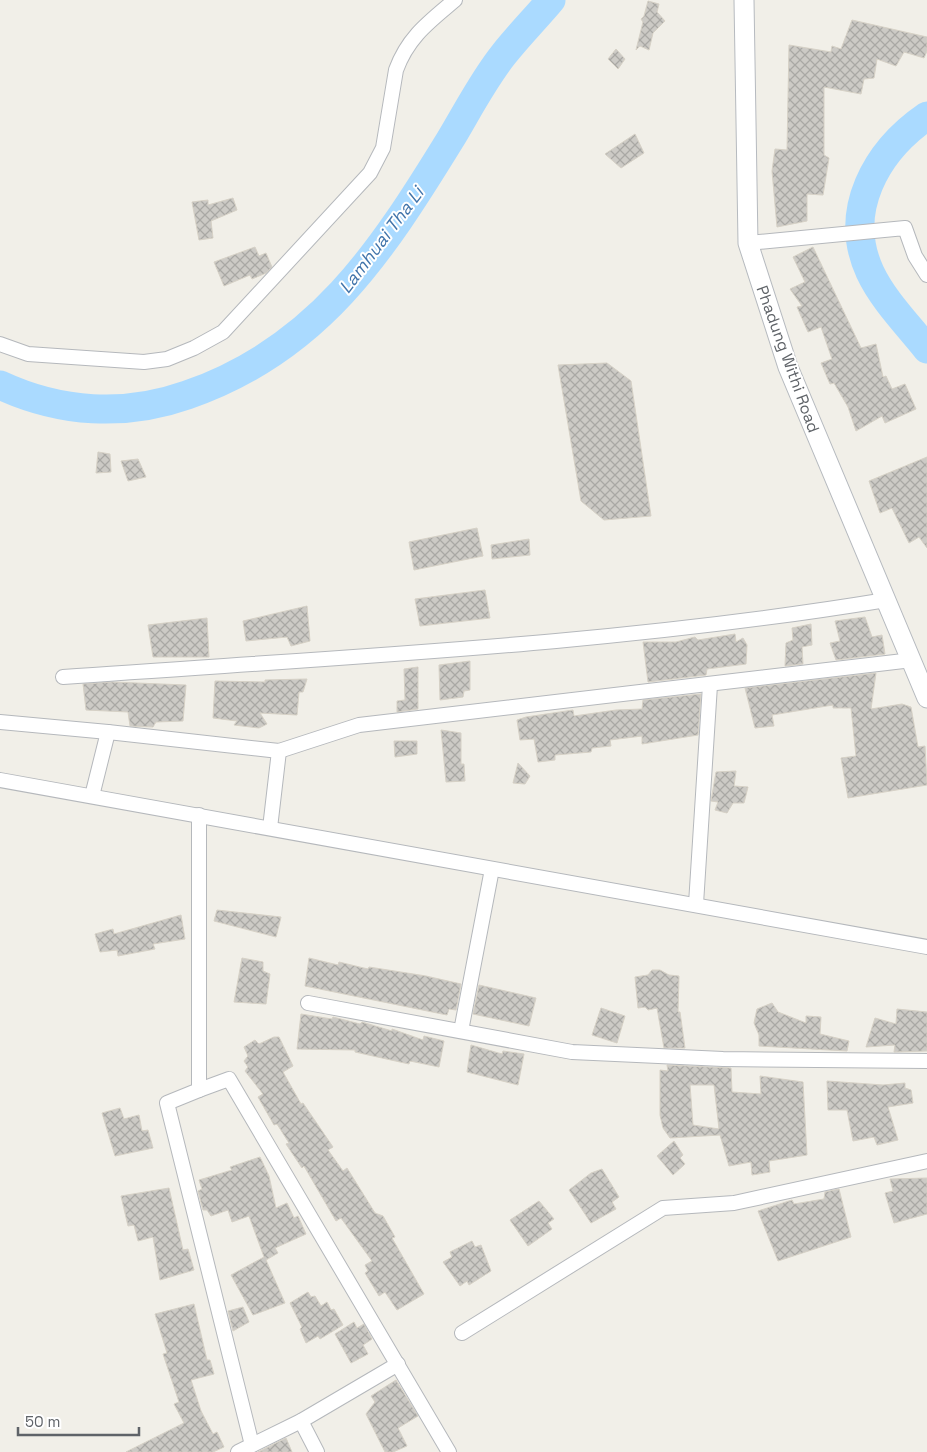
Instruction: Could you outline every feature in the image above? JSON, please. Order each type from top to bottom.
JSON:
[{"type":"main road","name":"Phadung Withi Road","points":[[744,0],[748,244],[788,367],[927,698]]},
{"type":"street","points":[[0,344],[28,354],[144,362],[176,355],[194,348],[223,332],[370,173],[383,148],[396,70],[400,59],[408,43],[456,0]]},
{"type":"street","points":[[748,244],[773,243],[904,228],[915,256],[927,275]]},
{"type":"street","points":[[63,677],[328,659],[626,634],[809,613],[886,600]]},
{"type":"street","points":[[0,722],[279,751],[359,725],[912,660]]},
{"type":"street","points":[[696,904],[710,685]]},
{"type":"street","points":[[92,796],[108,732]]},
{"type":"street","points":[[270,828],[279,751]]},
{"type":"street","points":[[0,780],[927,946]]},
{"type":"street","points":[[199,815],[199,1090]]},
{"type":"street","points":[[461,1031],[492,869]]},
{"type":"street","points":[[308,1003],[572,1052],[723,1059],[927,1062]]},
{"type":"street","points":[[252,1445],[167,1103],[229,1079],[449,1452]]},
{"type":"street","points":[[462,1333],[663,1208],[734,1203],[927,1161]]},
{"type":"street","points":[[238,1452],[300,1421],[398,1364]]},
{"type":"street","points":[[300,1421],[317,1452]]},
{"type":"building","points":[[648,1],[659,4],[657,12],[665,21],[653,33],[649,50],[640,46],[636,50],[643,22],[641,19],[644,16]]},
{"type":"building","points":[[852,20],[927,37],[927,51],[924,58],[904,52],[896,66],[877,59],[874,78],[864,79],[861,94],[824,87],[824,155],[829,158],[823,195],[807,194],[807,221],[777,227],[772,171],[775,149],[787,150],[789,45],[831,52],[832,46],[841,49]]},
{"type":"building","points":[[616,49],[625,59],[618,69],[608,59]]},
{"type":"building","points":[[635,134],[644,153],[621,168],[605,154]]},
{"type":"building","points":[[233,198],[237,210],[211,221],[213,238],[199,240],[192,202],[208,200],[208,205]]},
{"type":"building","points":[[255,247],[259,256],[266,253],[272,267],[266,273],[252,279],[250,275],[224,286],[214,262]]},
{"type":"building","points":[[813,247],[861,348],[876,344],[883,377],[886,376],[892,389],[905,384],[916,409],[885,423],[882,416],[856,431],[848,407],[834,383],[830,384],[821,363],[832,359],[821,327],[808,332],[797,307],[802,306],[790,289],[805,282],[793,257]]},
{"type":"building","points":[[607,363],[631,381],[651,516],[604,520],[581,501],[558,365]]},
{"type":"building","points":[[98,452],[110,454],[111,472],[96,473]]},
{"type":"building","points":[[927,457],[927,548],[919,537],[909,543],[892,508],[880,513],[869,481]]},
{"type":"building","points":[[138,459],[146,477],[128,481],[121,461]]},
{"type":"building","points":[[477,528],[483,556],[414,570],[409,542]]},
{"type":"building","points":[[529,539],[530,555],[492,559],[491,545]]},
{"type":"building","points":[[485,590],[490,618],[420,626],[415,599]]},
{"type":"building","points":[[307,606],[310,641],[291,646],[287,637],[246,641],[243,621]]},
{"type":"building","points":[[865,617],[872,637],[882,635],[885,654],[836,660],[830,643],[840,641],[835,621]]},
{"type":"building","points":[[207,618],[209,657],[153,657],[148,625]]},
{"type":"building","points":[[811,624],[812,645],[802,647],[803,664],[785,666],[786,643],[793,640],[792,628]]},
{"type":"building","points":[[735,634],[736,642],[743,638],[747,645],[746,664],[707,669],[706,675],[648,682],[643,642],[676,642],[695,637],[698,640]]},
{"type":"building","points":[[470,661],[470,690],[464,691],[463,697],[440,700],[439,665]]},
{"type":"building","points":[[418,667],[418,709],[397,712],[397,701],[405,700],[404,669]]},
{"type":"building","points":[[876,673],[871,709],[902,704],[911,707],[918,747],[925,746],[927,785],[848,798],[841,758],[856,756],[851,708],[833,708],[833,705],[772,715],[774,726],[755,728],[745,688]]},
{"type":"building","points":[[307,679],[303,692],[299,692],[297,715],[260,713],[267,724],[259,728],[234,725],[237,721],[213,718],[215,681],[265,682],[265,680]]},
{"type":"building","points":[[112,682],[186,685],[183,721],[156,722],[153,727],[130,726],[128,712],[86,710],[83,684]]},
{"type":"building","points":[[701,694],[698,735],[642,744],[642,736],[610,740],[611,746],[592,748],[591,752],[555,755],[555,760],[538,762],[534,739],[520,740],[517,720],[526,717],[573,710],[574,716],[616,710],[642,709],[643,700]]},
{"type":"building","points":[[441,730],[461,733],[461,764],[464,764],[465,781],[446,782]]},
{"type":"building","points":[[394,741],[417,741],[417,754],[395,757]]},
{"type":"building","points":[[518,763],[530,776],[525,784],[513,783]]},
{"type":"building","points":[[736,771],[734,786],[748,787],[744,803],[733,803],[727,813],[715,810],[718,802],[711,801],[716,772]]},
{"type":"building","points":[[217,910],[281,917],[276,937],[214,921]]},
{"type":"building","points":[[181,915],[185,939],[153,944],[155,949],[118,956],[117,950],[100,952],[95,934],[113,929],[114,934]]},
{"type":"building","points":[[242,958],[263,962],[263,971],[270,974],[266,1004],[234,1002]]},
{"type":"building","points":[[309,958],[338,965],[339,962],[368,969],[369,967],[426,976],[461,984],[456,1010],[449,1009],[447,1015],[305,986]]},
{"type":"building","points":[[652,970],[660,970],[669,975],[679,976],[678,1012],[680,1012],[685,1048],[664,1048],[657,1008],[648,1010],[645,1007],[638,1008],[635,977],[648,975]]},
{"type":"building","points":[[479,985],[536,998],[529,1026],[473,1014]]},
{"type":"building","points":[[772,1003],[778,1012],[806,1023],[806,1016],[821,1017],[820,1034],[849,1041],[847,1051],[759,1046],[759,1035],[754,1023],[757,1009]]},
{"type":"building","points":[[601,1008],[625,1016],[617,1043],[592,1035]]},
{"type":"building","points":[[897,1009],[927,1012],[927,1051],[894,1052],[895,1045],[866,1047],[875,1018],[896,1024]]},
{"type":"building","points":[[301,1014],[332,1019],[333,1017],[360,1024],[362,1022],[392,1031],[392,1029],[423,1040],[424,1036],[444,1041],[439,1067],[410,1061],[409,1064],[355,1052],[355,1050],[297,1049]]},
{"type":"building","points":[[274,1037],[279,1037],[293,1066],[283,1072],[301,1104],[303,1103],[333,1147],[328,1150],[343,1171],[347,1168],[375,1213],[383,1216],[395,1237],[392,1238],[424,1294],[397,1310],[385,1292],[379,1296],[365,1273],[368,1271],[365,1265],[372,1261],[341,1218],[336,1221],[304,1166],[302,1168],[286,1144],[289,1143],[277,1124],[274,1125],[258,1097],[263,1094],[245,1071],[248,1067],[244,1061],[248,1056],[244,1047],[255,1040],[259,1044]]},
{"type":"building","points":[[471,1045],[502,1054],[503,1051],[524,1054],[518,1085],[467,1072]]},
{"type":"building","points":[[667,1065],[731,1068],[732,1092],[761,1094],[760,1076],[803,1082],[807,1155],[769,1161],[770,1172],[752,1175],[751,1162],[729,1166],[720,1135],[670,1138],[663,1128],[660,1115],[660,1070],[668,1071]],"holes":[[[690,1085],[714,1085],[719,1129],[693,1125]]]},
{"type":"building","points":[[827,1081],[883,1085],[905,1083],[905,1088],[911,1090],[913,1103],[888,1107],[898,1140],[877,1145],[874,1137],[853,1141],[847,1110],[828,1110]]},
{"type":"building","points":[[120,1108],[124,1119],[139,1115],[142,1131],[148,1130],[153,1148],[115,1156],[102,1113]]},
{"type":"building","points":[[674,1141],[683,1155],[680,1158],[685,1164],[673,1175],[657,1156]]},
{"type":"building","points":[[260,1157],[269,1176],[276,1208],[287,1203],[294,1218],[298,1216],[306,1234],[275,1248],[278,1253],[266,1260],[285,1303],[253,1315],[231,1275],[264,1257],[249,1216],[232,1222],[228,1210],[211,1216],[207,1210],[203,1210],[198,1191],[202,1189],[199,1180],[232,1170],[230,1167]]},
{"type":"building","points":[[602,1169],[619,1197],[612,1202],[616,1209],[591,1223],[569,1190],[591,1173]]},
{"type":"building","points":[[927,1178],[927,1214],[894,1223],[885,1193],[893,1191],[890,1179]]},
{"type":"building","points":[[169,1188],[183,1250],[188,1249],[194,1270],[160,1280],[153,1237],[138,1241],[134,1225],[128,1226],[121,1196]]},
{"type":"building","points":[[839,1189],[851,1237],[778,1261],[758,1211],[792,1200],[794,1204],[824,1199],[825,1192]]},
{"type":"building","points":[[539,1201],[554,1219],[548,1223],[552,1229],[528,1246],[510,1220]]},
{"type":"building","points":[[472,1241],[475,1247],[481,1245],[491,1271],[469,1285],[467,1281],[460,1286],[443,1262],[452,1257],[450,1252]]},
{"type":"building","points":[[308,1292],[311,1297],[315,1296],[321,1306],[327,1302],[331,1310],[334,1309],[343,1325],[320,1339],[318,1336],[306,1343],[300,1329],[302,1327],[290,1303]]},
{"type":"building","points":[[194,1304],[207,1360],[210,1360],[214,1374],[191,1380],[201,1411],[213,1434],[217,1432],[224,1447],[213,1452],[126,1452],[184,1423],[174,1404],[179,1402],[163,1354],[167,1353],[155,1314]]},
{"type":"building","points":[[243,1307],[249,1322],[233,1331],[228,1311]]},
{"type":"building","points":[[354,1322],[357,1328],[364,1324],[372,1339],[363,1345],[368,1354],[351,1363],[335,1334]]},
{"type":"building","points":[[396,1380],[418,1416],[398,1428],[407,1446],[393,1452],[385,1452],[366,1414],[375,1402],[371,1396]]},
{"type":"building","points":[[286,1438],[292,1452],[258,1452]]},
{"type":"waterway","name":"Lamhuai Tha Li","points":[[0,385],[23,394],[69,406],[93,409],[140,407],[187,395],[233,376],[274,352],[310,324],[342,293],[371,258],[424,181],[496,64],[551,0]]},
{"type":"waterway","name":"Lamhuai Tha Li","points":[[927,116],[909,130],[879,165],[869,184],[862,205],[860,227],[862,249],[875,282],[927,349]]}]
